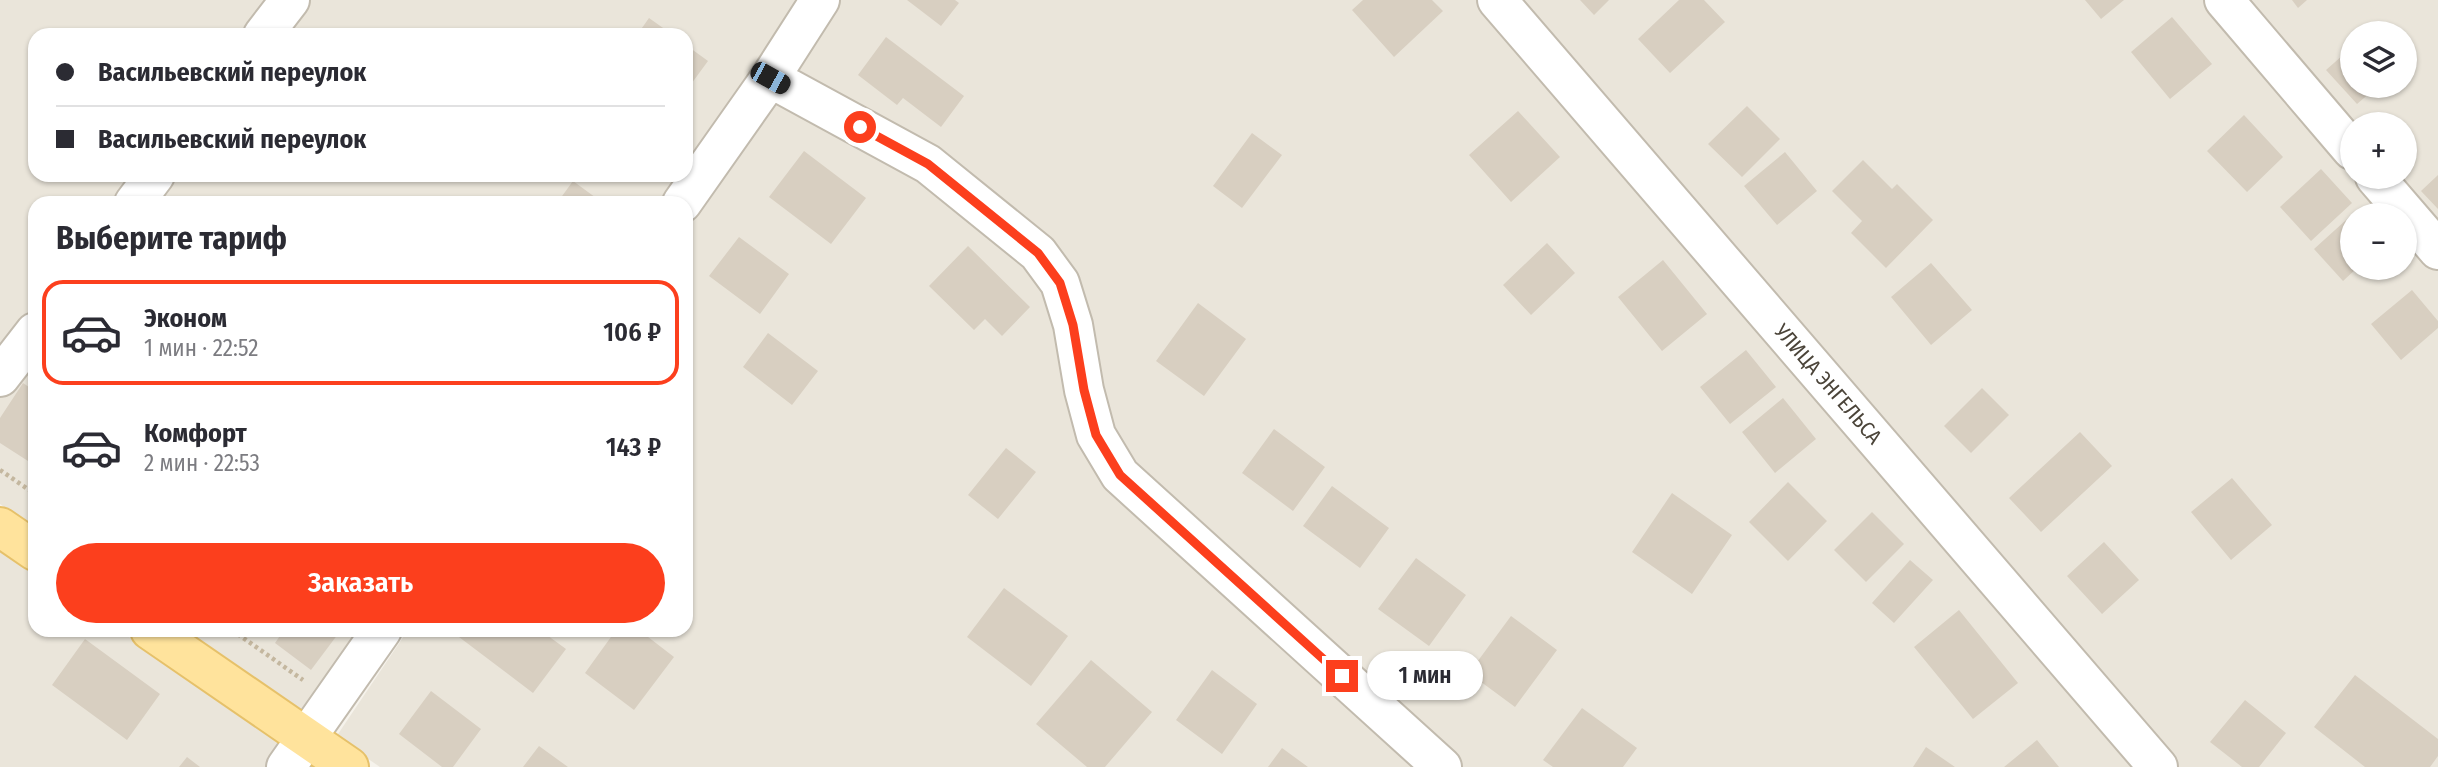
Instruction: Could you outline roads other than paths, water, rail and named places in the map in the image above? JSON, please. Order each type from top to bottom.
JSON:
[{"type":"main road","points":[[0,527],[28,546]]},
{"type":"main road","points":[[158,637],[296,752],[349,767]]},
{"type":"street","points":[[268,28],[290,0]]},
{"type":"street","points":[[687,196],[770,78],[820,0]]},
{"type":"street","name":"УЛИЦА ЭНГЕЛЬСА","points":[[1497,0],[2158,767]]},
{"type":"street","points":[[2224,0],[2340,135]]},
{"type":"street","points":[[770,78],[928,164],[1038,253],[1060,283],[1073,325],[1084,390],[1096,435],[1120,475],[1442,767]]},
{"type":"street","points":[[2385,189],[2438,250]]},
{"type":"street","points":[[0,377],[28,341]]},
{"type":"street","points":[[296,752],[377,637]]}]
